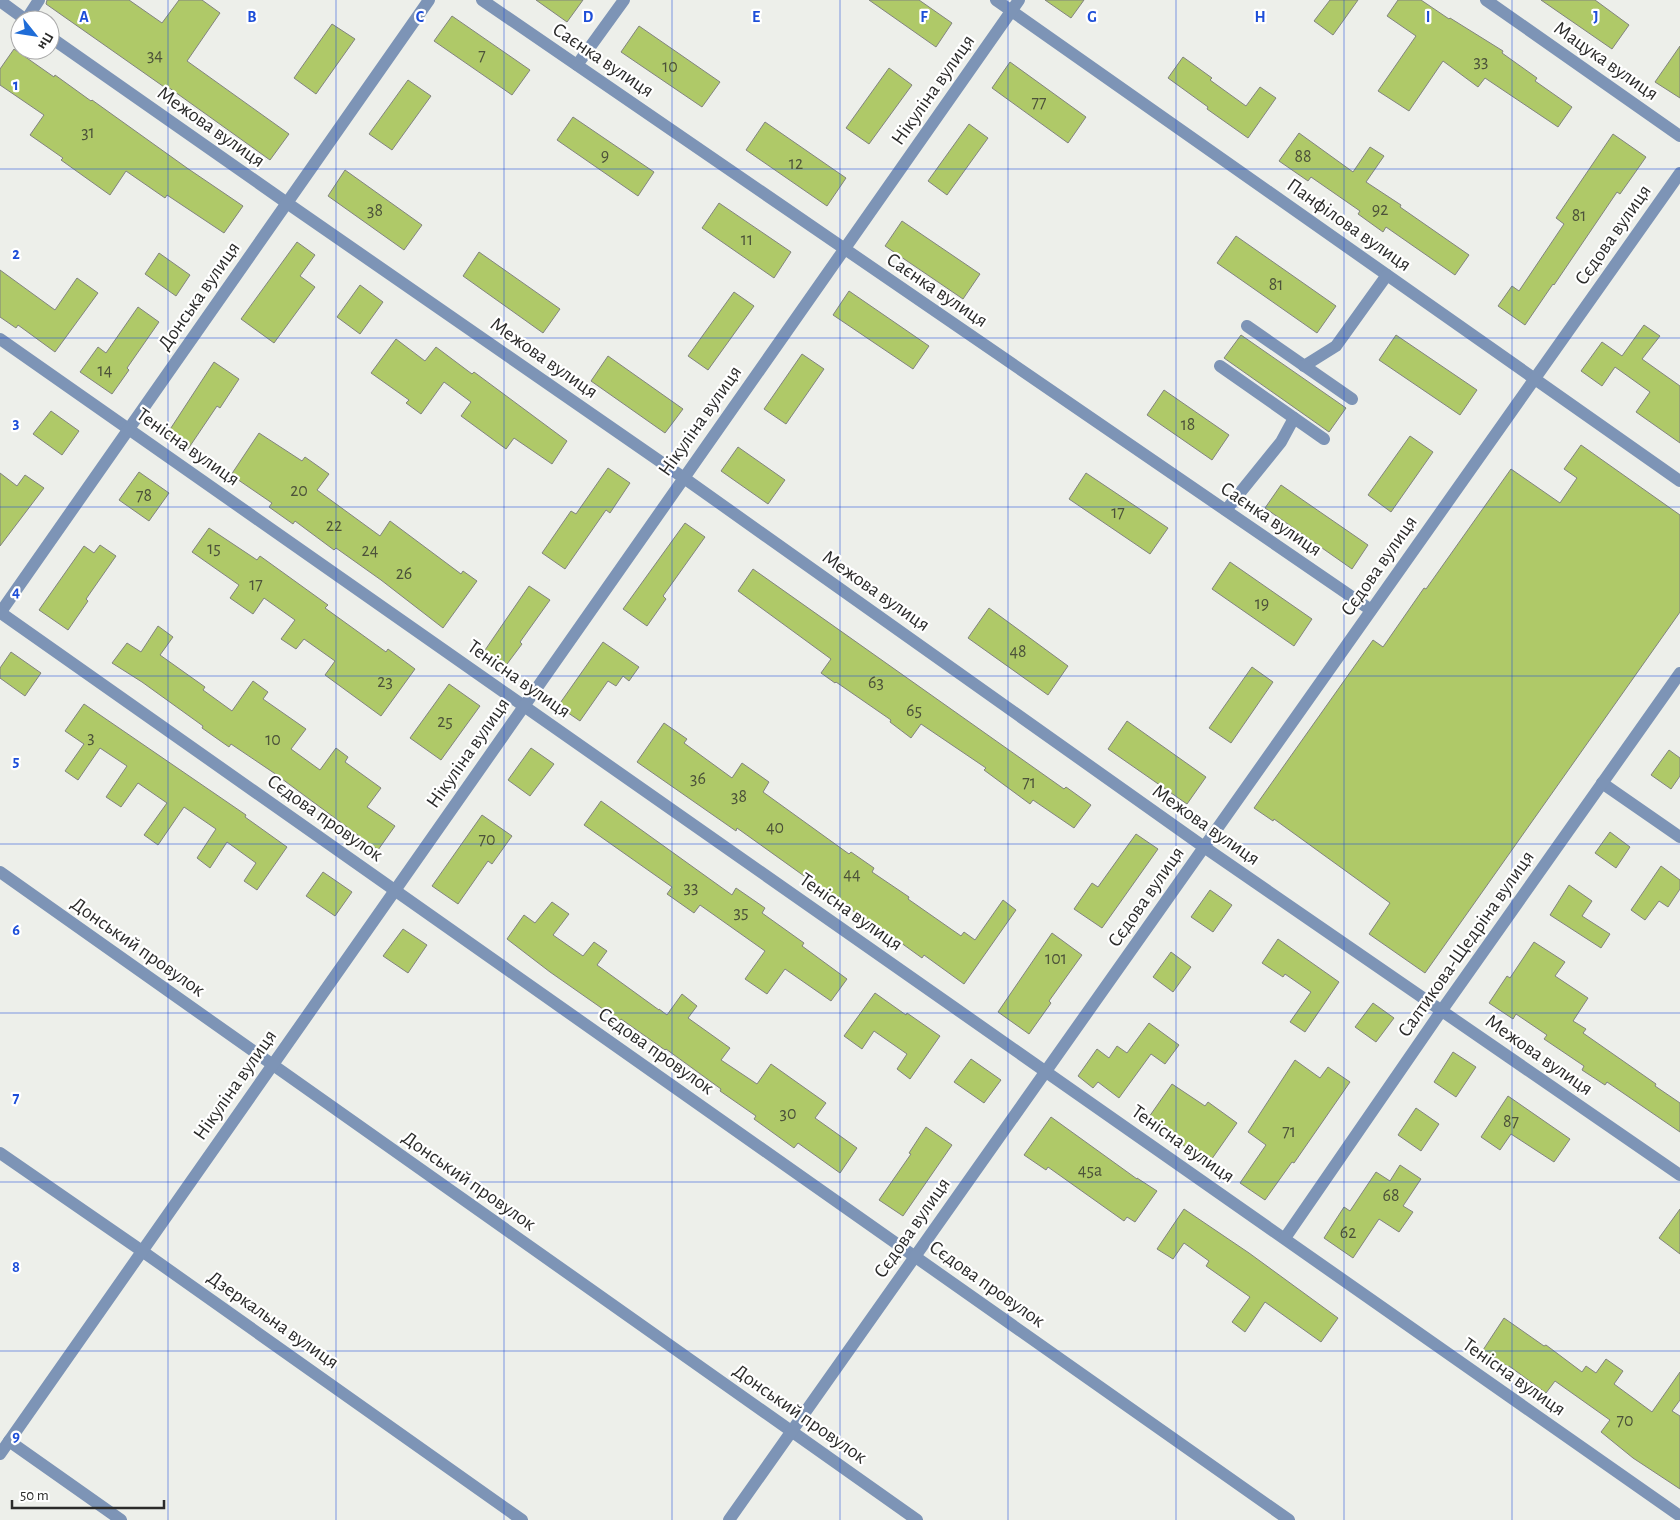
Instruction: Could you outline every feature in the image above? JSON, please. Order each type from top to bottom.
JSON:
[{"type":"street","name":"Донська вулиця","points":[[0,613],[429,0]]},
{"type":"street","name":"Саєнка вулиця","points":[[482,0],[1371,610]]},
{"type":"street","points":[[577,65],[624,0]]},
{"type":"street","name":"Панфілова вулиця","points":[[996,0],[1015,5],[1387,275],[1680,481]]},
{"type":"street","name":"Мацука вулиця","points":[[1486,0],[1680,136]]},
{"type":"street","points":[[0,2],[12,10]]},
{"type":"street","name":"Нікуліна вулиця","points":[[0,1454],[1015,5]]},
{"type":"street","name":"Межова вулиця","points":[[60,44],[684,478],[1204,847],[1680,1175]]},
{"type":"street","name":"Сєдова вулиця","points":[[729,1520],[1680,173]]},
{"type":"street","points":[[1304,366],[1336,346],[1387,275]]},
{"type":"street","points":[[1247,326],[1352,399]]},
{"type":"street","name":"Тенісна вулиця","points":[[0,339],[1680,1516]]},
{"type":"street","points":[[1220,366],[1324,439]]},
{"type":"street","points":[[1226,510],[1281,442],[1294,418]]},
{"type":"street","name":"Сєдова провулок","points":[[0,613],[1289,1520]]},
{"type":"street","name":"Салтикова-Щедріна вулиця","points":[[1285,1238],[1442,1010],[1680,673]]},
{"type":"street","points":[[1602,783],[1680,837]]},
{"type":"street","name":"Донський провулок","points":[[0,872],[917,1520]]},
{"type":"street","name":"Дзеркальна вулиця","points":[[0,1152],[522,1520]]},
{"type":"street","points":[[9,1441],[121,1520]]},
{"type":"building","points":[[47,0],[129,0],[162,23],[179,0],[202,0],[220,13],[187,61],[289,134],[270,160],[168,87],[167,89],[60,14],[60,10],[55,10],[46,4]]},
{"type":"building","points":[[536,0],[583,0],[567,22]]},
{"type":"building","points":[[869,0],[919,0],[952,23],[936,47]]},
{"type":"building","points":[[1045,0],[1084,0],[1071,18]]},
{"type":"building","points":[[1330,0],[1358,0],[1333,35],[1314,21]]},
{"type":"building","points":[[1398,0],[1421,0],[1503,51],[1502,53],[1537,78],[1535,81],[1572,107],[1558,127],[1485,78],[1478,87],[1443,61],[1409,111],[1378,91],[1416,36],[1387,16]]},
{"type":"building","points":[[1541,0],[1595,0],[1629,25],[1612,49]]},
{"type":"building","points":[[452,16],[530,70],[512,95],[434,41]]},
{"type":"building","points":[[332,24],[355,39],[316,94],[294,78]]},
{"type":"building","points":[[639,26],[720,82],[702,107],[621,52]]},
{"type":"building","points":[[1680,46],[1680,98],[1655,82]]},
{"type":"building","points":[[10,55],[10,60],[30,60],[92,100],[243,206],[224,233],[167,195],[165,198],[126,171],[110,195],[30,135],[44,115],[0,85],[0,69]]},
{"type":"building","points":[[1183,57],[1212,78],[1210,80],[1246,106],[1260,87],[1276,98],[1248,138],[1168,78]]},
{"type":"building","points":[[1010,62],[1086,117],[1068,143],[992,88]]},
{"type":"building","points":[[889,68],[912,85],[869,144],[846,128]]},
{"type":"building","points":[[408,80],[431,96],[392,150],[369,134]]},
{"type":"building","points":[[573,117],[654,172],[638,196],[557,140]]},
{"type":"building","points":[[765,122],[846,178],[827,206],[746,150]]},
{"type":"building","points":[[969,124],[988,138],[947,195],[928,181]]},
{"type":"building","points":[[1299,133],[1353,172],[1370,147],[1384,156],[1366,182],[1469,255],[1455,275],[1386,227],[1383,232],[1358,214],[1360,211],[1311,177],[1308,181],[1279,161]]},
{"type":"building","points":[[1613,134],[1646,157],[1620,194],[1617,192],[1525,325],[1498,306],[1512,286],[1519,291],[1564,224],[1556,218]]},
{"type":"building","points":[[345,170],[422,225],[404,250],[328,196]]},
{"type":"building","points":[[719,203],[791,252],[774,278],[702,228]]},
{"type":"building","points":[[902,221],[980,274],[963,299],[885,246]]},
{"type":"building","points":[[1236,236],[1336,306],[1317,333],[1217,263]]},
{"type":"building","points":[[297,242],[315,255],[300,276],[315,287],[274,343],[241,319]]},
{"type":"building","points":[[479,252],[560,309],[543,333],[463,276]]},
{"type":"building","points":[[159,253],[190,275],[176,296],[145,274]]},
{"type":"building","points":[[0,270],[55,310],[77,278],[98,293],[55,352],[18,325],[16,328],[0,317]]},
{"type":"building","points":[[360,285],[383,302],[360,334],[337,317]]},
{"type":"building","points":[[849,291],[929,346],[913,369],[833,315]]},
{"type":"building","points":[[734,292],[754,306],[708,370],[688,356]]},
{"type":"building","points":[[138,307],[159,322],[127,368],[129,370],[112,394],[80,372],[98,347],[106,353]]},
{"type":"building","points":[[1644,325],[1660,336],[1642,359],[1680,386],[1680,443],[1636,412],[1650,392],[1615,367],[1602,386],[1581,371],[1602,342],[1622,356]]},
{"type":"building","points":[[1241,335],[1346,408],[1329,432],[1224,358]]},
{"type":"building","points":[[1396,335],[1477,390],[1460,415],[1379,360]]},
{"type":"building","points":[[396,339],[425,361],[436,347],[472,374],[474,372],[567,441],[552,464],[514,438],[506,449],[461,416],[471,402],[444,382],[421,414],[406,403],[409,400],[371,373]]},
{"type":"building","points":[[802,354],[824,369],[786,424],[764,409]]},
{"type":"building","points":[[608,356],[683,409],[665,433],[591,381]]},
{"type":"building","points":[[214,362],[239,379],[220,408],[217,406],[188,449],[167,434]]},
{"type":"building","points":[[1164,390],[1229,435],[1212,460],[1147,415]]},
{"type":"building","points":[[51,411],[79,431],[62,455],[33,434]]},
{"type":"building","points":[[259,433],[302,461],[305,457],[329,474],[317,490],[380,536],[390,521],[461,574],[463,571],[477,581],[443,628],[336,548],[334,550],[295,521],[293,524],[269,507],[272,503],[231,475]]},
{"type":"building","points":[[1410,436],[1433,452],[1391,512],[1368,495]]},
{"type":"building","points":[[1581,445],[1680,515],[1680,612],[1425,973],[1369,934],[1390,903],[1274,819],[1273,821],[1254,808],[1373,640],[1383,647],[1511,469],[1560,503],[1577,478],[1564,469]]},
{"type":"building","points":[[738,447],[785,480],[768,504],[721,471]]},
{"type":"building","points":[[608,468],[630,483],[610,513],[606,510],[565,569],[542,553],[571,511],[576,514]]},
{"type":"building","points":[[139,472],[169,493],[149,521],[119,500]]},
{"type":"building","points":[[0,473],[17,486],[25,475],[44,488],[0,546]]},
{"type":"building","points":[[1086,473],[1168,528],[1150,554],[1069,499]]},
{"type":"building","points":[[1281,485],[1368,545],[1352,569],[1265,508]]},
{"type":"building","points":[[685,523],[705,537],[663,596],[666,599],[647,626],[623,609]]},
{"type":"building","points":[[209,528],[257,560],[260,556],[328,605],[325,608],[386,652],[388,649],[415,669],[381,716],[325,675],[335,661],[304,639],[296,649],[281,639],[295,620],[264,598],[253,614],[230,598],[239,585],[192,552]]},
{"type":"building","points":[[100,545],[116,556],[86,599],[88,601],[68,630],[39,610],[84,546],[94,553]]},
{"type":"building","points":[[1230,562],[1312,619],[1294,646],[1212,589]]},
{"type":"building","points":[[753,569],[1064,789],[1066,787],[1091,805],[1074,828],[1033,800],[1030,804],[984,770],[986,768],[921,724],[911,738],[890,722],[891,720],[821,673],[831,659],[738,591]]},
{"type":"building","points":[[529,586],[550,600],[504,668],[483,653]]},
{"type":"building","points":[[989,608],[1068,666],[1048,695],[968,638]]},
{"type":"building","points":[[158,626],[173,637],[160,655],[205,687],[203,690],[232,711],[253,681],[268,692],[263,699],[306,729],[291,749],[320,770],[336,748],[348,757],[345,762],[381,788],[367,807],[395,826],[378,850],[274,773],[231,744],[229,747],[142,682],[112,663],[127,643],[141,652]]},
{"type":"building","points":[[603,642],[639,667],[629,681],[623,676],[616,686],[608,681],[580,721],[558,706]]},
{"type":"building","points":[[11,652],[41,673],[25,696],[0,678],[0,668]]},
{"type":"building","points":[[1252,667],[1273,682],[1231,743],[1209,728]]},
{"type":"building","points":[[449,684],[480,706],[441,760],[410,738]]},
{"type":"building","points":[[84,704],[246,815],[245,817],[287,847],[257,890],[244,881],[256,863],[227,842],[210,868],[197,858],[216,829],[184,807],[158,845],[144,835],[167,803],[138,783],[121,807],[106,797],[127,766],[100,748],[78,780],[65,771],[84,744],[65,731]]},
{"type":"building","points":[[1127,721],[1206,777],[1187,804],[1108,749]]},
{"type":"building","points":[[664,723],[687,739],[684,743],[732,778],[742,763],[769,782],[763,792],[849,854],[851,852],[874,868],[872,872],[961,936],[964,932],[975,940],[1003,900],[1016,910],[964,984],[924,955],[922,958],[886,932],[884,935],[858,918],[860,916],[737,828],[736,831],[637,762]]},
{"type":"building","points":[[531,748],[554,764],[530,796],[508,780]]},
{"type":"building","points":[[1669,750],[1680,758],[1680,776],[1671,789],[1651,775]]},
{"type":"building","points":[[601,801],[732,895],[736,888],[765,908],[762,913],[804,943],[802,946],[847,979],[831,1001],[785,969],[767,994],[745,979],[765,951],[700,905],[694,913],[667,894],[672,887],[584,825]]},
{"type":"building","points":[[482,815],[512,836],[492,864],[488,861],[458,904],[432,886]]},
{"type":"building","points":[[1610,832],[1630,847],[1616,868],[1595,853]]},
{"type":"building","points":[[1136,834],[1158,849],[1102,928],[1074,909],[1092,883],[1098,887]]},
{"type":"building","points":[[1661,866],[1680,880],[1680,889],[1668,907],[1659,901],[1645,920],[1631,910]]},
{"type":"building","points":[[323,872],[352,892],[335,916],[306,896]]},
{"type":"building","points":[[1569,885],[1592,901],[1582,916],[1610,934],[1601,948],[1550,915]]},
{"type":"building","points":[[1210,890],[1232,905],[1213,932],[1191,917]]},
{"type":"building","points":[[552,902],[569,914],[553,935],[583,956],[594,942],[607,951],[597,965],[667,1015],[682,994],[697,1006],[688,1018],[730,1048],[721,1060],[757,1084],[771,1064],[826,1103],[815,1118],[857,1148],[840,1173],[798,1143],[794,1148],[754,1119],[756,1116],[720,1091],[721,1089],[666,1049],[621,1019],[620,1021],[550,972],[507,939],[524,915],[535,923]]},
{"type":"building","points":[[403,929],[427,945],[408,973],[383,956]]},
{"type":"building","points":[[1052,933],[1082,955],[1049,1001],[1051,1003],[1029,1034],[998,1012]]},
{"type":"building","points":[[1278,939],[1339,982],[1305,1032],[1290,1022],[1311,992],[1285,974],[1283,977],[1262,963]]},
{"type":"building","points":[[1534,942],[1565,962],[1555,976],[1588,998],[1573,1021],[1586,1029],[1583,1033],[1680,1103],[1680,1132],[1607,1082],[1605,1085],[1582,1070],[1584,1066],[1544,1039],[1547,1035],[1516,1014],[1513,1019],[1489,1003],[1507,976],[1510,978]]},
{"type":"building","points":[[1171,952],[1191,967],[1173,992],[1153,977]]},
{"type":"building","points":[[875,993],[940,1036],[910,1079],[897,1069],[907,1054],[874,1031],[862,1049],[844,1036]]},
{"type":"building","points":[[1373,1003],[1394,1018],[1376,1042],[1355,1027]]},
{"type":"building","points":[[1149,1023],[1179,1045],[1165,1064],[1151,1054],[1119,1098],[1098,1082],[1093,1088],[1078,1076],[1097,1049],[1109,1058],[1117,1046],[1127,1053]]},
{"type":"building","points":[[1453,1052],[1476,1067],[1456,1097],[1434,1082]]},
{"type":"building","points":[[971,1059],[1001,1080],[984,1103],[954,1082]]},
{"type":"building","points":[[1295,1060],[1320,1078],[1328,1067],[1350,1082],[1294,1163],[1292,1162],[1265,1200],[1240,1183],[1266,1145],[1248,1132]]},
{"type":"building","points":[[1172,1084],[1205,1106],[1208,1102],[1237,1123],[1209,1163],[1180,1143],[1183,1139],[1149,1117]]},
{"type":"building","points":[[1508,1096],[1570,1139],[1554,1162],[1511,1134],[1500,1150],[1481,1137]]},
{"type":"building","points":[[1416,1108],[1439,1124],[1421,1151],[1398,1135]]},
{"type":"building","points":[[1051,1117],[1137,1179],[1157,1191],[1135,1222],[1127,1217],[1124,1221],[1048,1167],[1046,1170],[1024,1155]]},
{"type":"building","points":[[926,1127],[952,1145],[903,1216],[879,1200],[911,1154],[909,1153]]},
{"type":"building","points":[[1400,1165],[1421,1179],[1403,1206],[1413,1212],[1399,1232],[1379,1219],[1353,1258],[1324,1238],[1344,1207],[1350,1211],[1376,1172],[1390,1181]]},
{"type":"building","points":[[1184,1209],[1249,1253],[1338,1318],[1321,1342],[1265,1302],[1245,1332],[1232,1322],[1250,1297],[1206,1266],[1209,1261],[1184,1243],[1173,1259],[1157,1249]]},
{"type":"building","points":[[1680,1209],[1680,1254],[1659,1238]]},
{"type":"building","points":[[1504,1318],[1544,1346],[1546,1345],[1582,1372],[1586,1366],[1596,1373],[1606,1359],[1623,1371],[1614,1384],[1652,1412],[1680,1372],[1680,1400],[1672,1411],[1680,1416],[1680,1489],[1633,1458],[1601,1432],[1610,1420],[1555,1381],[1546,1393],[1483,1350]]}]
